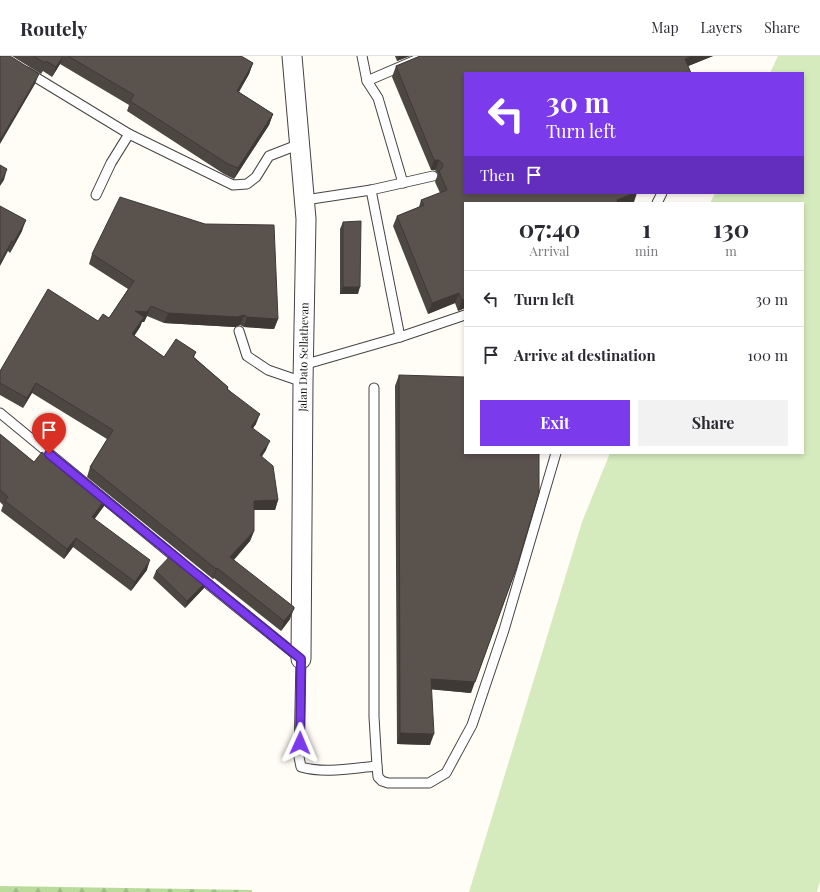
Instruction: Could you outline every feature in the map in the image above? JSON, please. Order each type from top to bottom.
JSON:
[{"type":"street","name":"Jalan Dato Sellathevan","points":[[292,56],[306,219],[303,373],[301,659]]},
{"type":"lane","points":[[362,56],[367,81],[378,98],[403,183]]},
{"type":"lane","points":[[367,81],[425,56]]},
{"type":"lane","points":[[22,69],[129,134],[233,185],[247,184],[256,177],[269,156],[300,144]]},
{"type":"lane","points":[[96,195],[111,163],[129,134]]},
{"type":"lane","points":[[305,200],[371,190],[433,176]]},
{"type":"lane","points":[[371,190],[400,337]]},
{"type":"lane","points":[[239,331],[247,356],[268,370],[303,373],[464,315]]},
{"type":"lane","points":[[374,388],[374,717],[378,777],[382,781],[388,783],[428,783],[446,773],[472,725],[504,630],[556,454]]},
{"type":"lane","points":[[0,413],[92,490],[301,659],[299,758],[302,767],[311,770],[377,766]]},
{"type":"green space","points":[[778,56],[820,56],[820,881],[817,892],[469,892],[582,522],[610,454],[804,454],[804,202],[710,202],[714,194],[804,194],[804,72],[770,72]]},
{"type":"green space","points":[[0,886],[252,890],[252,892],[0,892]]},
{"type":"building","points":[[0,56],[10,56],[39,74],[0,140]]},
{"type":"building","points":[[33,56],[63,56],[56,67]]},
{"type":"building","points":[[68,56],[241,56],[253,63],[237,91],[273,114],[238,168],[228,164],[130,101],[134,95]]},
{"type":"building","points":[[420,56],[692,56],[685,59],[691,72],[464,72],[464,194],[632,194],[617,200],[618,202],[464,202],[464,299],[462,300],[459,293],[432,303],[397,216],[424,205],[421,200],[447,190],[439,171],[443,164],[439,160],[434,160],[396,66]]},
{"type":"building","points":[[0,165],[7,169],[0,183]]},
{"type":"building","points":[[120,197],[205,224],[274,225],[278,319],[247,317],[244,315],[238,317],[168,313],[151,306],[147,312],[135,311],[144,317],[132,334],[164,357],[176,339],[196,352],[193,357],[228,387],[227,389],[260,414],[251,427],[270,441],[260,455],[273,466],[278,500],[254,501],[254,531],[230,557],[294,607],[284,621],[217,568],[216,569],[90,467],[113,430],[36,383],[27,398],[0,383],[0,371],[48,289],[98,321],[103,314],[109,318],[134,281],[92,254]]},
{"type":"building","points":[[0,206],[26,220],[14,242],[12,241],[0,262]]},
{"type":"building","points":[[361,221],[360,287],[343,287],[343,222]]},
{"type":"building","points":[[399,375],[464,377],[464,454],[539,454],[539,493],[516,569],[475,682],[431,679],[434,734],[400,733]]},
{"type":"building","points":[[0,434],[34,462],[42,452],[81,482],[84,478],[107,497],[92,517],[150,560],[135,582],[76,538],[67,549],[5,501],[8,497],[0,490]]},
{"type":"building","points":[[173,553],[207,581],[187,601],[156,571]]},
{"type":"route","points":[[49,454],[301,659],[300,743]]}]
